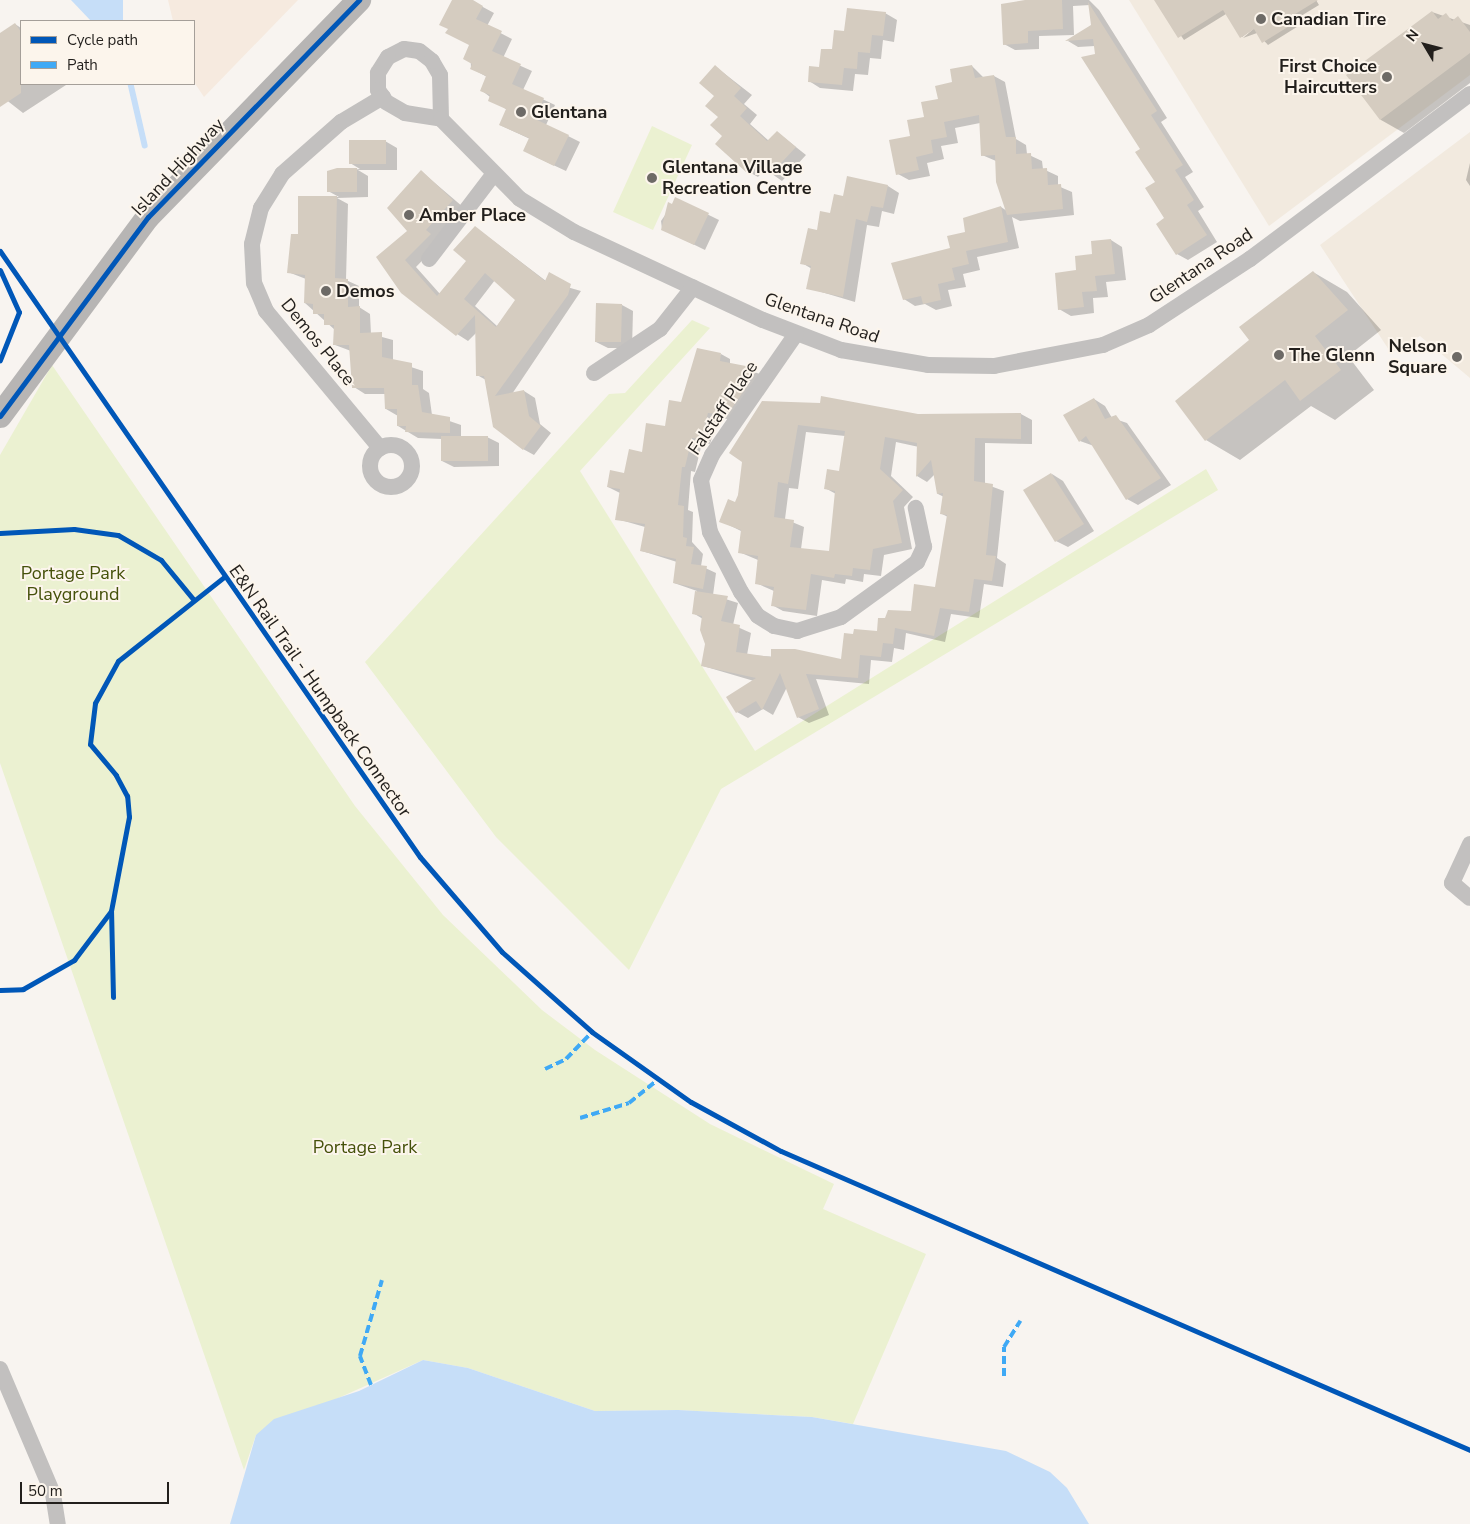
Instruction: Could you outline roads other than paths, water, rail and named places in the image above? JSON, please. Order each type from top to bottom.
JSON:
[{"type":"main road","name":"Island Highway","points":[[0,416],[148,217],[359,0]]},
{"type":"street","points":[[404,49],[419,51],[440,75],[441,119],[405,113],[383,97],[378,90],[378,73],[388,57],[404,49]]},
{"type":"street","name":"Glentana Road","points":[[441,119],[493,175],[548,219],[796,334],[884,361],[928,366],[994,366],[1103,345],[1149,325],[1205,291],[1470,94]]},
{"type":"street","name":"Demos Place","points":[[380,448],[266,311],[254,283],[252,244],[261,208],[282,174],[341,122],[383,97]]},
{"type":"street","points":[[429,258],[493,175]]},
{"type":"street","points":[[594,373],[660,329],[693,287]]},
{"type":"street","name":"Falstaff Place","points":[[796,334],[712,455],[702,480],[710,532],[740,592],[758,616],[774,626],[797,631],[840,617],[918,562],[924,547],[916,508]]},
{"type":"street","points":[[1470,844],[1452,883],[1470,898]]},
{"type":"street","points":[[0,1368],[53,1494],[58,1524]]},
{"type":"water","points":[[71,0],[123,0],[123,20],[90,20]]},
{"type":"water","points":[[423,1360],[468,1368],[595,1411],[678,1410],[812,1417],[1006,1451],[1050,1472],[1067,1488],[1089,1524],[230,1524],[256,1435],[274,1419],[359,1391]]},
{"type":"waterway","points":[[131,85],[145,145]]},
{"type":"place","name":"Canadian Tire","points":[[1261,19]]},
{"type":"place","name":"First Choice Haircutters","points":[[1387,77]]},
{"type":"place","name":"Glentana","points":[[521,112]]},
{"type":"place","name":"Glentana Village Recreation Centre","points":[[652,178]]},
{"type":"place","name":"Amber Place","points":[[409,215]]},
{"type":"place","name":"Demos","points":[[326,291]]},
{"type":"place","name":"The Glenn","points":[[1279,355]]},
{"type":"place","name":"Nelson Square","points":[[1457,357]]},
{"type":"park label","name":"Portage Park Playground","points":[[73,584]]},
{"type":"park label","name":"Portage Park","points":[[365,1147]]}]
